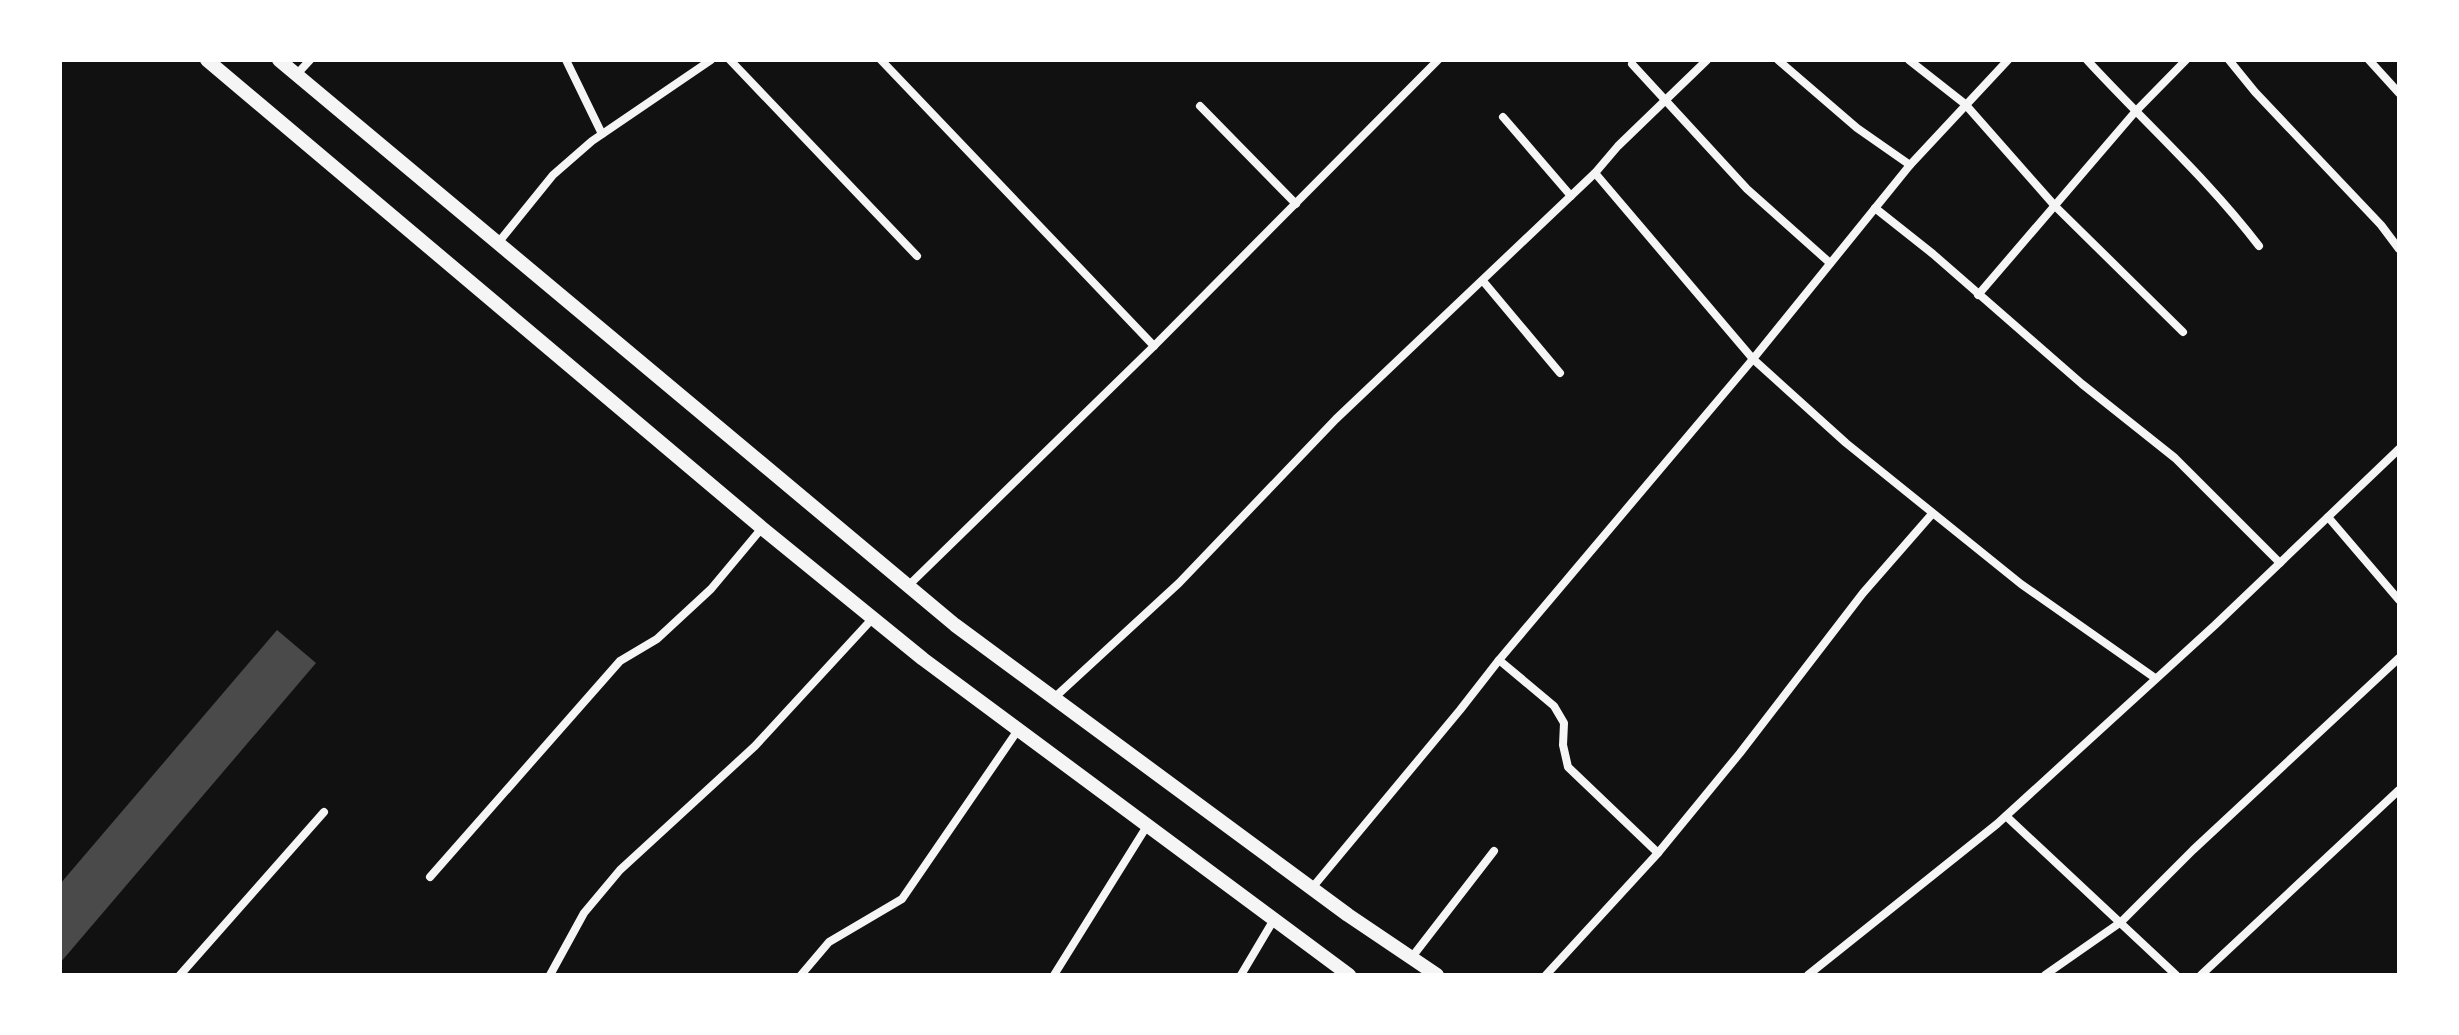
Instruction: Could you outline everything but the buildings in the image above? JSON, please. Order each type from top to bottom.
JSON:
[{"type":"main road","points":[[207,60],[762,528],[923,659],[1349,975]]},
{"type":"main road","points":[[279,60],[955,625],[1312,888],[1437,975]]},
{"type":"street","points":[[297,74],[310,60]]},
{"type":"street","points":[[566,60],[602,134]]},
{"type":"street","points":[[498,243],[553,175],[602,134],[711,60]]},
{"type":"street","points":[[730,60],[917,256]]},
{"type":"street","points":[[881,60],[1154,346]]},
{"type":"street","points":[[908,586],[1154,346],[1438,60]]},
{"type":"street","points":[[1054,698],[1179,583],[1336,419],[1595,173],[1618,146],[1707,60]]},
{"type":"street","points":[[1778,60],[1857,128],[1910,165]]},
{"type":"street","points":[[1909,60],[1965,104],[2055,206],[2183,332]]},
{"type":"street","points":[[1989,60],[1999,69]]},
{"type":"street","points":[[1312,888],[1753,359],[1910,165],[2008,60]]},
{"type":"street","points":[[2087,60],[2229,207],[2259,246]]},
{"type":"street","points":[[1978,295],[2135,112],[2186,60]]},
{"type":"street","points":[[2229,60],[2255,92],[2381,225],[2399,249]]},
{"type":"street","points":[[2369,60],[2399,93]]},
{"type":"street","points":[[1632,64],[1747,189],[1830,263]]},
{"type":"street","points":[[1200,106],[1296,204]]},
{"type":"street","points":[[1503,117],[1571,196]]},
{"type":"street","points":[[1595,173],[1753,359],[1846,443],[2021,584],[2155,678]]},
{"type":"street","points":[[1875,208],[1933,254],[2082,384],[2175,458],[2280,563]]},
{"type":"street","points":[[1483,281],[1560,373]]},
{"type":"street","points":[[1808,975],[2006,816],[2399,449]]},
{"type":"street","points":[[1546,975],[1658,853],[1740,753],[1863,593],[1932,514]]},
{"type":"street","points":[[2328,517],[2399,600]]},
{"type":"street","points":[[430,877],[620,661],[657,639],[711,589],[762,528]]},
{"type":"street","points":[[550,975],[584,913],[620,870],[755,746],[873,618]]},
{"type":"street","points":[[2045,975],[2121,922],[2193,850],[2399,658]]},
{"type":"street","points":[[1499,660],[1554,706],[1564,723],[1563,745],[1568,767],[1658,853]]},
{"type":"street","points":[[801,975],[829,942],[902,899],[1018,730]]},
{"type":"street","points":[[2201,975],[2399,790]]},
{"type":"street","points":[[180,975],[324,812]]},
{"type":"street","points":[[2006,816],[2176,975]]},
{"type":"street","points":[[1054,975],[1147,826]]},
{"type":"street","points":[[1412,957],[1494,851]]},
{"type":"street","points":[[1241,975],[1273,921]]}]
